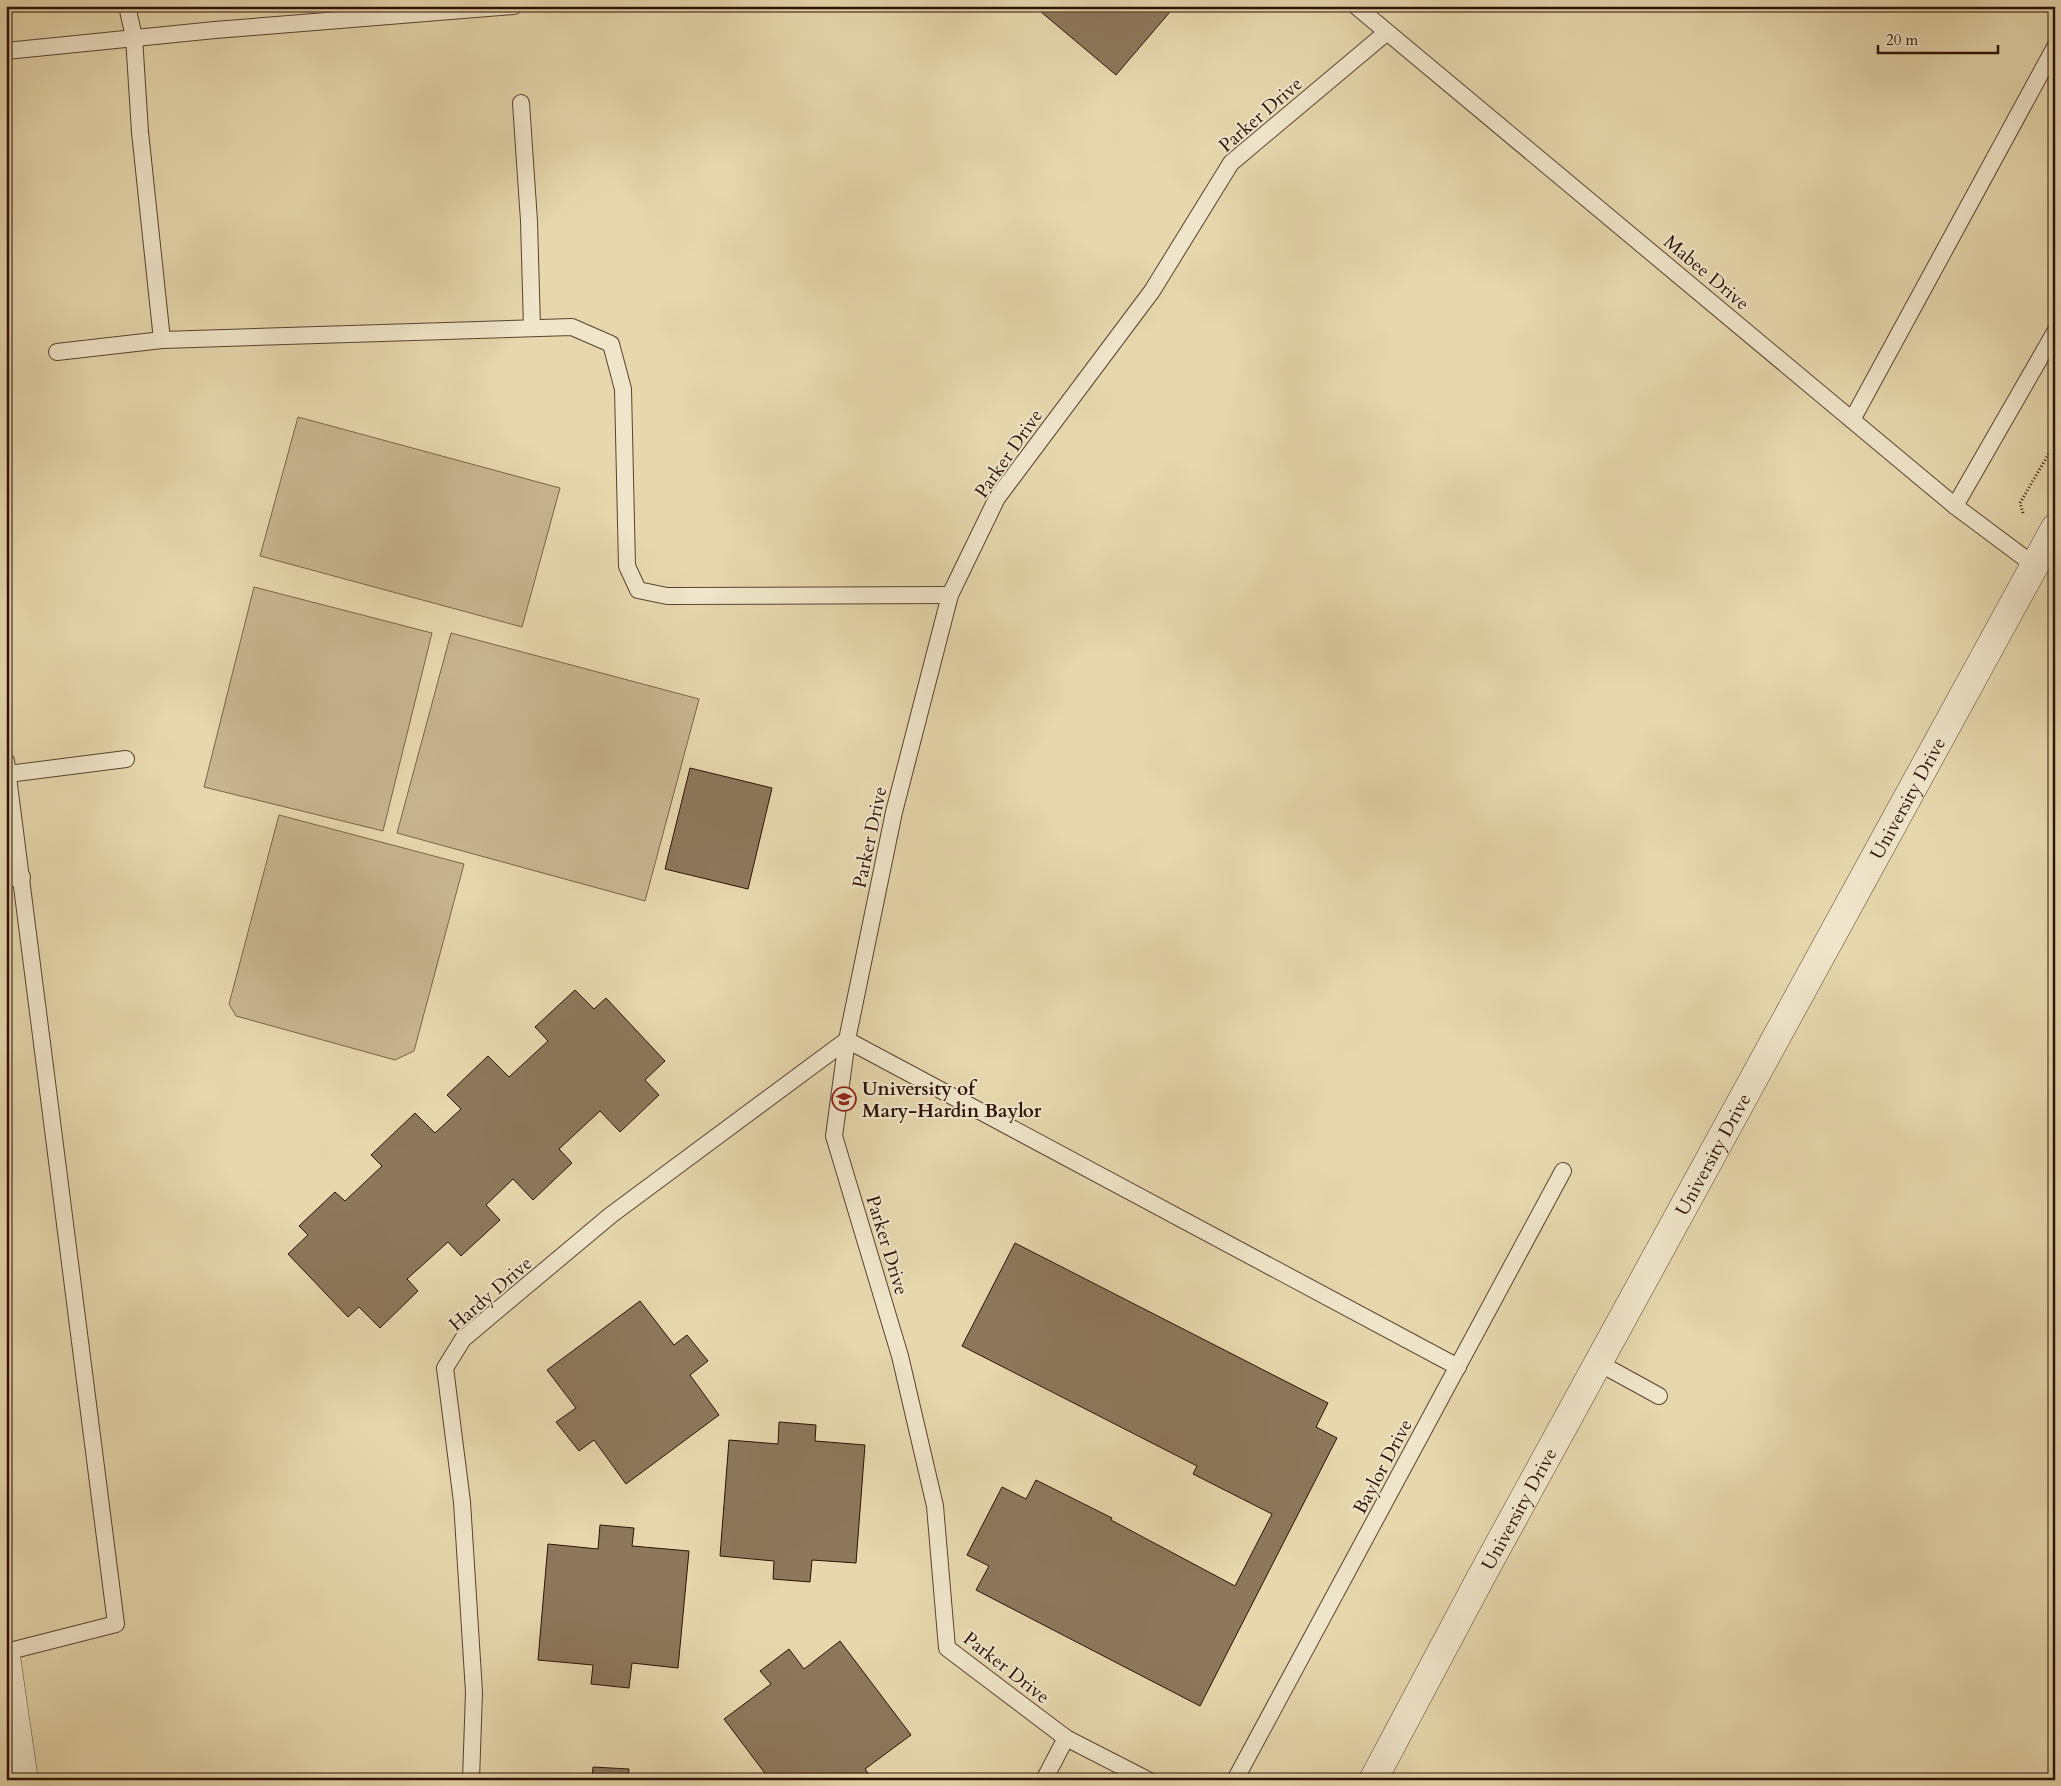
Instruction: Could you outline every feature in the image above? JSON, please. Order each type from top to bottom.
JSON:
[{"type":"street","name":"University Drive","points":[[1374,1780],[1481,1577],[2055,528]]},
{"type":"street","points":[[6,1656],[24,1780]]},
{"type":"lane","points":[[128,6],[134,37],[140,132],[162,340]]},
{"type":"lane","points":[[6,51],[420,10],[514,6]]},
{"type":"lane","name":"Mabee Drive","points":[[1356,6],[1956,506],[2034,566]]},
{"type":"lane","name":"Parker Drive","points":[[1148,1780],[1066,1738],[947,1648],[935,1506],[900,1356],[834,1136],[847,1040],[894,812],[950,595],[997,498],[1152,291],[1231,163],[1387,32]]},
{"type":"lane","points":[[1852,420],[2055,48]]},
{"type":"lane","points":[[520,103],[529,220],[532,328]]},
{"type":"lane","points":[[57,352],[162,340],[572,327],[611,344],[623,389],[627,566],[638,590],[667,596],[950,595]]},
{"type":"lane","points":[[1956,506],[2055,332]]},
{"type":"lane","points":[[6,1652],[116,1624],[14,878],[7,767],[126,759]]},
{"type":"lane","points":[[847,1040],[1458,1367]]},
{"type":"lane","name":"Hardy Drive","points":[[471,1780],[474,1692],[471,1642],[462,1502],[445,1368],[463,1338],[611,1214],[847,1040]]},
{"type":"lane","name":"Baylor Drive","points":[[1235,1780],[1563,1171]]},
{"type":"lane","points":[[1599,1363],[1659,1396]]},
{"type":"lane","points":[[1044,1780],[1066,1738]]},
{"type":"shaded area","points":[[298,417],[560,488],[522,627],[260,556]]},
{"type":"shaded area","points":[[254,587],[432,633],[383,831],[204,787]]},
{"type":"shaded area","points":[[451,633],[699,699],[645,901],[397,833]]},
{"type":"shaded area","points":[[279,815],[464,864],[414,1051],[395,1060],[236,1016],[229,1004]]},
{"type":"building","points":[[1034,6],[1175,6],[1116,75]]},
{"type":"building","points":[[690,768],[772,788],[748,889],[665,869]]},
{"type":"building","points":[[575,990],[594,1009],[606,998],[665,1061],[645,1080],[659,1095],[620,1132],[600,1111],[559,1149],[572,1163],[533,1200],[513,1179],[486,1205],[500,1220],[461,1256],[448,1242],[407,1279],[418,1291],[380,1328],[359,1307],[348,1317],[288,1254],[308,1235],[299,1226],[335,1192],[345,1201],[382,1166],[371,1155],[415,1113],[435,1133],[461,1109],[447,1095],[488,1056],[509,1077],[548,1041],[535,1027]]},
{"type":"building","points":[[1015,1243],[1328,1403],[1316,1427],[1337,1438],[1200,1706],[976,1590],[989,1566],[967,1555],[1002,1487],[1026,1499],[1036,1480],[1112,1518],[1111,1520],[1235,1586],[1272,1514],[1193,1474],[1197,1466],[962,1346]]},
{"type":"building","points":[[640,1301],[674,1345],[687,1335],[708,1361],[690,1375],[719,1415],[626,1484],[594,1440],[579,1451],[556,1422],[576,1408],[547,1370]]},
{"type":"building","points":[[779,1422],[816,1425],[815,1441],[865,1445],[856,1563],[812,1560],[810,1582],[773,1579],[774,1561],[720,1556],[729,1440],[778,1444]]},
{"type":"building","points":[[600,1525],[634,1528],[632,1546],[689,1551],[678,1668],[632,1663],[629,1688],[591,1684],[593,1665],[538,1660],[548,1544],[598,1549]]},
{"type":"building","points":[[840,1641],[911,1735],[865,1769],[873,1780],[770,1780],[724,1719],[771,1684],[760,1671],[789,1649],[804,1669]]},
{"type":"building","points":[[593,1767],[629,1769],[628,1780],[592,1780]]},
{"type":"place","name":"University of Mary-Hardin Baylor","points":[[844,1099]]}]
